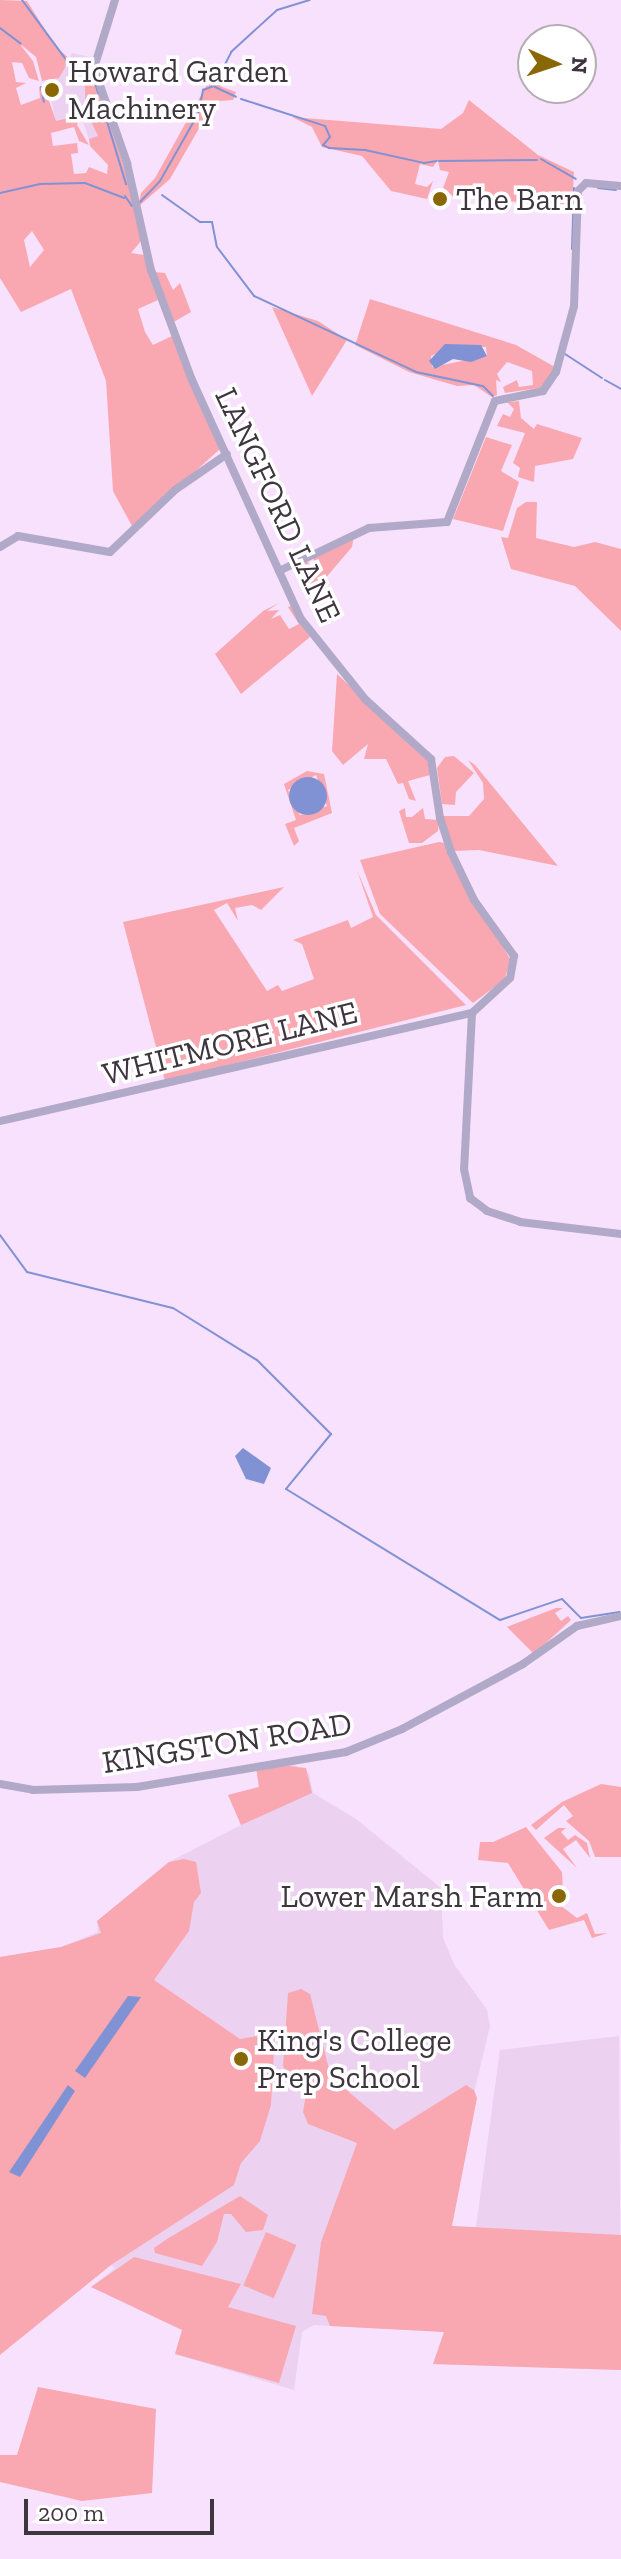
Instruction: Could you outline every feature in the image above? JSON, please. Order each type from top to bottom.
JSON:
[{"type":"street","name":"LANGFORD LANE","points":[[115,0],[94,68],[127,163],[159,294],[291,602],[331,662],[433,763],[437,808],[451,852],[474,900],[516,960],[504,985],[472,1013]]},
{"type":"street","points":[[279,571],[369,528],[447,522],[495,401],[543,391],[556,372],[574,306],[578,191],[586,183],[621,186]]},
{"type":"street","points":[[0,547],[18,536],[110,552],[183,483],[227,454]]},
{"type":"street","points":[[472,1013],[464,1169],[470,1198],[487,1211],[520,1222],[621,1234]]},
{"type":"street","name":"WHITMORE LANE","points":[[0,1121],[472,1013]]},
{"type":"street","name":"KINGSTON ROAD","points":[[0,1784],[33,1790],[137,1787],[245,1765],[346,1752],[402,1729],[523,1664],[577,1626],[621,1616]]},
{"type":"shaded area","points":[[0,0],[27,1],[56,47],[70,59],[59,78],[42,81],[36,57],[19,43],[33,61],[39,81],[29,78],[22,63],[12,62],[16,82],[26,83],[16,88],[21,105],[40,98],[39,87],[44,86],[56,121],[81,115],[77,125],[89,145],[79,141],[74,127],[51,133],[53,146],[77,143],[78,153],[71,154],[74,174],[86,173],[89,167],[107,174],[108,165],[90,146],[89,139],[98,136],[86,111],[84,70],[72,67],[90,62],[130,185],[141,241],[131,253],[144,255],[158,300],[138,309],[145,332],[153,345],[172,336],[220,449],[133,528],[113,491],[106,381],[71,289],[21,312],[0,278]],"holes":[[[32,231],[44,250],[30,267],[24,240]]]},
{"type":"shaded area","points":[[72,53],[90,57],[98,137],[89,140],[81,115],[56,122],[51,98],[46,98],[43,82],[60,77]]},
{"type":"shaded area","points":[[214,72],[222,87],[236,92],[233,100],[220,101],[209,111],[170,179],[138,207],[141,193],[155,178]]},
{"type":"shaded area","points":[[469,100],[538,155],[574,172],[572,205],[455,198],[443,188],[449,172],[440,170],[438,160],[433,167],[420,164],[415,184],[427,187],[433,181],[427,199],[391,191],[362,156],[322,147],[312,127],[292,117],[441,129],[463,113]]},
{"type":"shaded area","points":[[154,272],[165,273],[173,290],[180,283],[191,312],[172,323]]},
{"type":"shaded area","points":[[370,299],[516,345],[555,367],[545,387],[505,393],[503,387],[517,380],[519,387],[533,385],[532,371],[507,362],[497,374],[501,382],[496,380],[497,395],[492,397],[474,385],[457,386],[409,372],[355,345]],"holes":[[[454,346],[486,347],[487,356],[432,367],[431,356]]]},
{"type":"shaded area","points":[[272,307],[318,321],[347,340],[312,396]]},
{"type":"shaded area","points":[[519,401],[521,418],[534,429],[537,424],[582,438],[573,459],[535,466],[534,482],[518,477],[520,468],[513,463],[525,433],[497,426],[503,414],[510,417],[514,409],[507,402]]},
{"type":"shaded area","points":[[486,437],[512,445],[501,471],[519,482],[503,531],[453,519]]},
{"type":"shaded area","points":[[526,502],[537,502],[536,538],[574,547],[595,542],[621,549],[621,631],[575,586],[511,569],[501,537],[508,538],[517,508]]},
{"type":"shaded area","points":[[354,535],[352,547],[312,594],[307,582],[317,574],[313,570],[306,579],[301,563],[306,560],[314,570],[318,566],[311,556]]},
{"type":"shaded area","points":[[279,603],[267,611],[279,610],[271,619],[280,615],[289,629],[299,624],[288,607],[291,606],[310,637],[241,694],[215,654],[263,611]]},
{"type":"shaded area","points":[[337,674],[427,758],[430,775],[408,781],[416,801],[409,799],[403,783],[398,784],[386,759],[364,759],[368,744],[343,765],[332,751]]},
{"type":"shaded area","points":[[454,756],[474,773],[456,792],[455,805],[442,804],[437,768],[445,757]]},
{"type":"shaded area","points":[[468,760],[558,866],[479,850],[453,851],[441,816],[469,816],[484,799],[483,783]]},
{"type":"shaded area","points":[[307,771],[324,774],[332,813],[294,828],[299,841],[294,846],[285,824],[296,820],[284,784]],"holes":[[[316,775],[327,806],[300,815],[288,790]]]},
{"type":"shaded area","points":[[405,808],[406,817],[412,817],[423,808],[425,819],[439,820],[438,831],[422,843],[409,843],[399,811]]},
{"type":"shaded area","points":[[445,843],[511,961],[504,980],[473,1003],[380,914],[360,860]]},
{"type":"shaded area","points":[[357,870],[376,915],[466,1005],[165,1081],[123,922],[284,887],[261,910],[252,905],[235,908],[238,921],[227,903],[214,910],[267,991],[278,985],[282,991],[314,979],[302,944],[293,940],[348,920],[351,928],[373,917]]},
{"type":"shaded area","points":[[563,1608],[555,1613],[561,1621],[568,1616],[571,1620],[534,1654],[507,1627]]},
{"type":"shaded area","points":[[279,1765],[306,1768],[312,1793],[241,1825],[228,1795],[259,1787],[256,1767]]},
{"type":"shaded area","name":"King's College Prep School","points":[[295,1765],[309,1773],[313,1793],[356,1819],[441,1888],[443,1938],[454,1964],[487,2010],[490,2026],[450,2194],[452,2226],[476,2227],[500,2050],[619,2036],[621,2370],[433,2364],[444,2332],[314,2325],[302,2332],[294,2390],[175,2354],[182,2330],[91,2287],[115,2268],[103,2261],[0,1957],[61,1947],[98,1932],[97,1921],[169,1862],[241,1825],[228,1795],[259,1787],[256,1767]]},
{"type":"shaded area","points":[[601,1784],[621,1787],[621,1857],[595,1857],[589,1841],[566,1821],[573,1816],[564,1805],[536,1830],[531,1825],[562,1802]]},
{"type":"shaded area","points":[[526,1827],[562,1872],[563,1891],[557,1886],[548,1893],[552,1899],[577,1918],[587,1913],[595,1934],[608,1933],[592,1938],[584,1920],[549,1930],[508,1863],[478,1860],[480,1842],[493,1842]]},
{"type":"shaded area","points":[[558,1828],[566,1828],[561,1832],[568,1840],[575,1835],[587,1843],[590,1858],[576,1840],[563,1849],[577,1868],[544,1838]]},
{"type":"shaded area","points":[[184,1859],[196,1862],[201,1893],[194,1902],[189,1931],[154,1980],[240,2039],[275,2033],[271,2105],[260,2141],[241,2163],[234,2185],[111,2265],[0,2355],[0,1957],[61,1947],[101,1933],[97,1921],[169,1862]]},
{"type":"shaded area","points":[[301,1989],[310,1994],[331,2077],[394,2130],[466,2085],[474,2090],[477,2098],[452,2226],[621,2235],[621,2370],[433,2364],[444,2332],[330,2326],[326,2316],[312,2314],[321,2242],[357,2143],[308,2124],[303,2112],[307,2088],[283,2067],[288,1993]]},
{"type":"shaded area","points":[[240,2196],[268,2215],[263,2230],[246,2232],[231,2214],[224,2214],[217,2242],[202,2266],[155,2253],[154,2248],[167,2239]]},
{"type":"shaded area","points":[[266,2232],[296,2245],[274,2298],[243,2285]]},
{"type":"shaded area","points":[[134,2257],[241,2284],[228,2307],[296,2326],[279,2383],[175,2354],[182,2330],[91,2287]]},
{"type":"shaded area","points":[[38,2387],[156,2409],[152,2493],[82,2501],[0,2482],[0,2455],[17,2455]]},
{"type":"water","points":[[445,344],[481,345],[487,356],[471,362],[453,359],[435,369],[429,361]]},
{"type":"water","points":[[308,777],[321,783],[327,796],[321,809],[308,815],[295,809],[289,796],[295,783]]},
{"type":"water","points":[[243,1448],[271,1468],[264,1484],[246,1479],[235,1456]]},
{"type":"water","points":[[128,1996],[141,1997],[85,2078],[75,2071]]},
{"type":"water","points":[[68,2085],[75,2091],[20,2177],[9,2172]]},
{"type":"waterway","points":[[22,0],[67,61]]},
{"type":"waterway","points":[[139,203],[160,181],[198,114],[203,90],[214,86],[231,52],[277,10],[310,0]]},
{"type":"waterway","points":[[0,28],[21,44]]},
{"type":"waterway","points":[[74,66],[90,69],[99,95]]},
{"type":"waterway","points":[[41,87],[44,102]]},
{"type":"waterway","points":[[215,87],[236,97]]},
{"type":"waterway","points":[[241,99],[325,126],[330,137],[323,145],[329,148],[365,150],[424,163],[437,161]]},
{"type":"waterway","points":[[102,105],[126,184]]},
{"type":"waterway","points":[[541,159],[576,179]]},
{"type":"waterway","points":[[439,161],[537,160]]},
{"type":"waterway","points":[[0,193],[40,184],[85,183],[124,198]]},
{"type":"waterway","points":[[572,249],[574,188]]},
{"type":"waterway","points":[[598,188],[616,190]]},
{"type":"waterway","points":[[162,195],[200,222],[212,222],[217,247],[254,296],[416,372],[483,386],[493,396]]},
{"type":"waterway","points":[[125,196],[132,206]]},
{"type":"waterway","points":[[565,354],[602,378]]},
{"type":"waterway","points":[[605,380],[621,389]]},
{"type":"waterway","points":[[0,1235],[27,1272],[173,1308],[257,1360],[331,1434],[286,1489],[500,1620],[562,1599],[581,1618],[620,1612]]},
{"type":"place","name":"Howard Garden Machinery","points":[[52,90]]},
{"type":"place","name":"The Barn","points":[[440,199]]},
{"type":"place","name":"Lower Marsh Farm","points":[[559,1896]]},
{"type":"place","name":"King's College Prep School","points":[[241,2059]]}]
